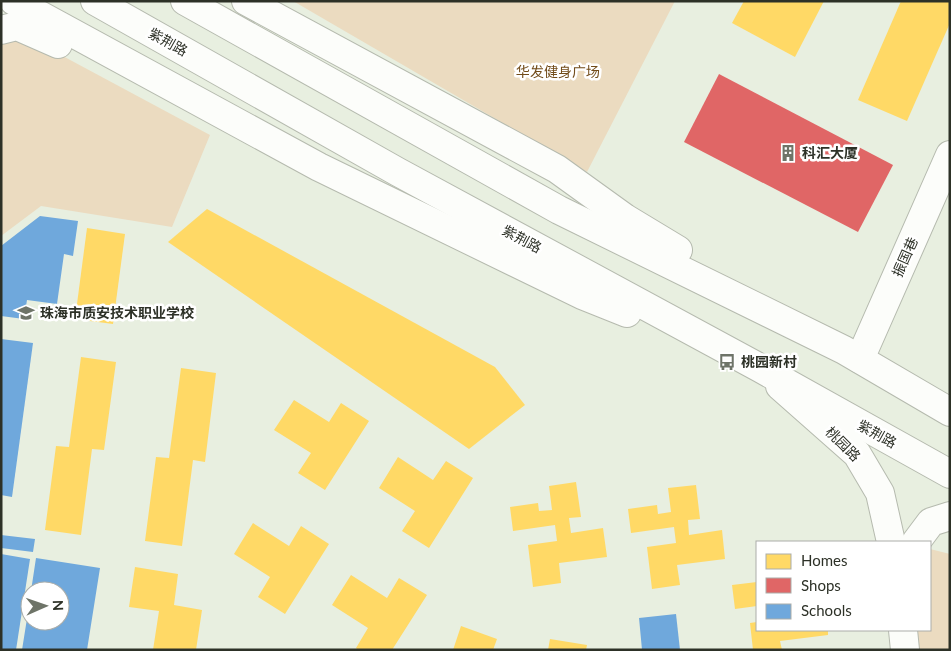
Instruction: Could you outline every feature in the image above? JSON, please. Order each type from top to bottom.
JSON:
[{"type":"main road","name":"紫荆路","points":[[95,1],[398,172],[760,368],[950,474]]},
{"type":"main road","points":[[185,1],[559,210],[852,354]]},
{"type":"main road","points":[[246,1],[557,169],[625,218],[950,412]]},
{"type":"main road","points":[[282,1],[387,77]]},
{"type":"main road","points":[[19,4],[319,167],[582,295],[760,368]]},
{"type":"main road","points":[[1,30],[17,26],[80,54],[283,164],[411,212]]},
{"type":"main road","name":"振国巷","points":[[852,354],[950,155]]},
{"type":"main road","name":"桃园路","points":[[760,368],[857,454],[880,493],[891,541]]},
{"type":"main road","points":[[917,541],[931,522],[950,516]]},
{"type":"main road","points":[[903,631],[904,650]]},
{"type":"green space","name":"华发健身广场","points":[[293,1],[675,1],[587,172]]},
{"type":"green space","points":[[18,32],[210,135],[172,227],[41,206],[1,236],[1,37]]},
{"type":"green space","points":[[931,549],[950,554],[950,650],[914,650],[912,631],[931,631]]},
{"type":"building: Homes","points":[[744,1],[824,1],[795,57],[732,23]]},
{"type":"building: Homes","points":[[901,1],[950,1],[950,23],[907,121],[858,100]]},
{"type":"building: Homes","points":[[207,209],[495,367],[525,405],[469,449],[168,242]]},
{"type":"building: Homes","points":[[87,228],[125,234],[113,324],[75,319]]},
{"type":"building: Homes","points":[[81,357],[116,362],[104,450],[92,449],[81,535],[45,530],[56,446],[69,447]]},
{"type":"building: Homes","points":[[181,368],[216,373],[205,462],[193,460],[182,546],[145,541],[156,457],[169,458]]},
{"type":"building: Homes","points":[[294,400],[329,422],[341,403],[369,421],[325,490],[298,473],[311,453],[274,430]]},
{"type":"building: Homes","points":[[398,457],[433,480],[446,461],[473,478],[429,548],[402,531],[415,511],[379,488]]},
{"type":"building: Homes","points":[[576,482],[581,517],[569,518],[571,533],[603,528],[607,557],[559,563],[561,583],[533,587],[528,545],[557,541],[555,525],[513,531],[510,507],[538,503],[539,511],[552,510],[549,486]]},
{"type":"building: Homes","points":[[696,485],[700,519],[688,520],[689,535],[722,530],[725,559],[677,565],[680,585],[652,589],[647,547],[676,543],[674,527],[631,533],[628,509],[657,505],[658,514],[671,512],[668,488]]},
{"type":"building: Homes","points":[[253,523],[289,546],[301,526],[329,544],[285,614],[258,597],[270,577],[234,554]]},
{"type":"building: Homes","points":[[135,567],[178,574],[174,605],[202,610],[196,650],[153,650],[159,611],[129,607]]},
{"type":"building: Homes","points":[[351,575],[387,598],[399,578],[427,595],[392,650],[358,650],[356,648],[368,628],[332,605]]},
{"type":"building: Homes","points":[[756,582],[756,606],[735,609],[732,585]]},
{"type":"building: Homes","points":[[756,622],[756,631],[828,631],[828,635],[780,641],[782,650],[753,650],[750,623]]},
{"type":"building: Homes","points":[[461,626],[497,639],[493,650],[453,650]]},
{"type":"building: Homes","points":[[550,639],[587,645],[586,650],[548,650]]},
{"type":"building: Shops","name":"科汇大厦","points":[[719,74],[893,165],[858,232],[684,142]]},
{"type":"building: Schools","points":[[40,216],[78,221],[73,256],[64,254],[57,304],[27,300],[24,319],[1,316],[1,246]]},
{"type":"building: Schools","points":[[1,339],[33,343],[12,497],[1,495]]},
{"type":"building: Schools","points":[[1,535],[35,539],[33,552],[1,548]]},
{"type":"building: Schools","points":[[1,554],[30,559],[27,581],[20,581],[20,624],[16,650],[1,650]]},
{"type":"building: Schools","points":[[36,558],[100,568],[87,650],[22,650],[25,631],[70,631],[70,581],[33,581]]},
{"type":"building: Schools","points":[[676,614],[680,650],[642,650],[639,618]]},
{"type":"place","name":"科汇大厦","points":[[788,153]]},
{"type":"place","name":"珠海市质安技术职业学校","points":[[26,313]]},
{"type":"place","name":"桃园新村","points":[[727,362]]}]
